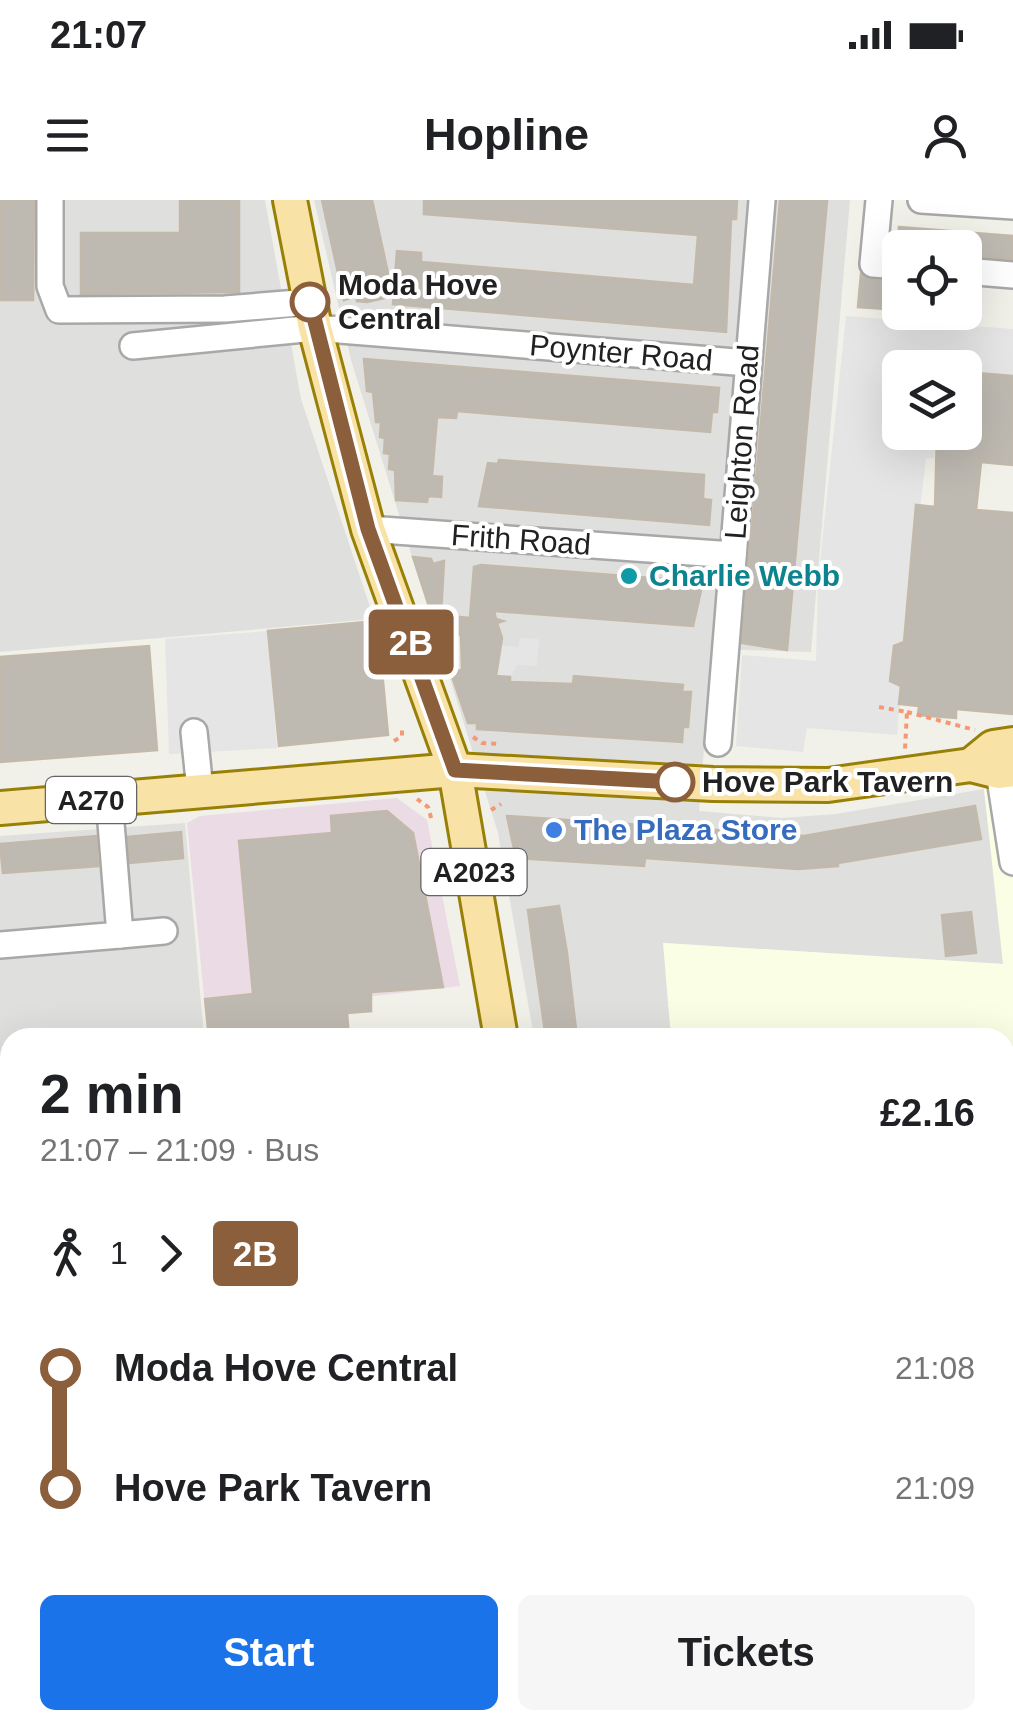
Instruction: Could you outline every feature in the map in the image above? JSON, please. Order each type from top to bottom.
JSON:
[{"type":"main road","name":"A2023","points":[[290,200],[312,315],[368,529],[455,770],[498,1028]]},
{"type":"main road","name":"A270","points":[[0,808],[455,770],[713,784],[828,785],[904,776],[996,756]]},
{"type":"street","points":[[50,200],[50,286],[59,310],[225,308],[312,315]]},
{"type":"street","name":"Leighton Road","points":[[718,743],[762,200]]},
{"type":"street","points":[[879,200],[873,264],[882,265]]},
{"type":"street","points":[[921,200],[1013,206]]},
{"type":"street","points":[[982,272],[1013,275]]},
{"type":"street","points":[[133,346],[312,315]]},
{"type":"street","name":"Poynter Road","points":[[312,315],[748,364]]},
{"type":"street","name":"Frith Road","points":[[368,529],[733,556]]},
{"type":"street","points":[[194,732],[200,790]]},
{"type":"street","points":[[996,756],[1013,862]]},
{"type":"street","points":[[109,798],[120,935]]},
{"type":"street","points":[[0,946],[164,931]]},
{"type":"path","points":[[879,707],[907,712],[996,756]]},
{"type":"path","points":[[904,776],[907,712]]},
{"type":"path","points":[[394,741],[402,736],[402,726]]},
{"type":"path","points":[[467,732],[482,743],[501,744]]},
{"type":"path","points":[[408,797],[428,807],[432,822]]},
{"type":"path","points":[[491,810],[501,804]]},
{"type":"shaded area","name":"Moda Hove Central","points":[[0,200],[265,200],[301,399],[374,619],[0,652]]},
{"type":"shaded area","points":[[314,200],[850,200],[811,652],[712,649],[699,811],[782,818],[836,814],[984,789],[1004,964],[664,943],[670,1028],[532,1028],[498,833],[351,360]]},
{"type":"shaded area","points":[[846,316],[882,319],[882,330],[1013,329],[1013,376],[982,373],[982,350],[882,350],[882,450],[935,450],[934,458],[926,458],[904,642],[893,646],[890,681],[901,686],[897,735],[807,728],[803,752],[736,746],[742,655],[816,661],[818,581]]},
{"type":"shaded area","points":[[268,631],[277,748],[169,754],[165,639]]},
{"type":"shaded area","points":[[520,638],[539,639],[537,666],[517,665],[511,677],[456,671],[440,640],[518,647]]},
{"type":"shaded area","points":[[1013,786],[1013,1028],[670,1028],[663,943],[1003,964],[984,789]]},
{"type":"shaded area","points":[[397,798],[427,820],[460,986],[347,999],[349,1028],[207,1028],[187,823],[200,816]]},
{"type":"shaded area","points":[[185,823],[203,1028],[0,1028],[0,836]]},
{"type":"building","points":[[0,200],[34,200],[33,300],[0,300]]},
{"type":"building","points":[[180,200],[239,200],[239,292],[81,294],[81,233],[180,233]]},
{"type":"building","points":[[322,200],[372,200],[393,296],[367,302],[357,301],[356,296],[344,300]]},
{"type":"building","points":[[424,200],[737,200],[736,219],[731,219],[726,332],[393,304],[397,251],[421,253],[421,262],[694,285],[698,235],[424,214]]},
{"type":"building","points":[[780,200],[827,201],[787,650],[742,643]]},
{"type":"building","points":[[982,234],[1013,236],[1013,259],[982,256]]},
{"type":"building","points":[[861,274],[882,281],[882,309],[858,307]]},
{"type":"building","points":[[364,359],[719,388],[717,412],[712,412],[710,432],[457,411],[456,418],[437,417],[432,476],[442,477],[441,497],[428,496],[427,502],[396,500],[395,470],[389,469],[390,454],[384,453],[385,438],[380,437],[381,422],[376,422],[373,392],[367,391]]},
{"type":"building","points":[[982,373],[1013,376],[1013,465],[981,462],[976,510],[1013,513],[1013,714],[956,709],[956,718],[918,715],[919,706],[899,704],[901,686],[890,681],[894,646],[904,642],[916,505],[935,507],[937,450],[982,450]]},
{"type":"building","points":[[499,460],[704,475],[703,499],[711,500],[709,525],[479,506],[488,463],[498,464]]},
{"type":"building","points":[[413,557],[431,559],[433,564],[444,561],[441,615],[470,618],[474,567],[481,565],[703,582],[693,626],[494,611],[496,619],[503,621],[497,623],[502,638],[496,676],[510,677],[510,682],[573,684],[574,676],[683,685],[682,692],[691,692],[688,727],[683,727],[682,742],[477,729],[477,723],[468,723],[453,679],[456,671],[462,670],[461,634],[440,640]]},
{"type":"building","points":[[365,622],[367,641],[379,639],[388,735],[279,746],[268,631]]},
{"type":"building","points":[[149,646],[157,750],[0,762],[0,657]]},
{"type":"building","points":[[975,806],[981,839],[838,866],[798,869],[645,858],[644,866],[516,858],[507,816],[804,836]]},
{"type":"building","points":[[387,811],[413,833],[443,987],[371,992],[371,1011],[347,1013],[348,1028],[208,1028],[205,999],[253,994],[239,841],[332,833],[331,816]]},
{"type":"building","points":[[181,832],[183,858],[130,863],[128,837]]},
{"type":"building","points":[[96,836],[98,866],[3,873],[0,844]]},
{"type":"building","points":[[559,906],[576,1028],[545,1028],[528,910]]},
{"type":"building","points":[[971,912],[976,953],[946,956],[942,915]]},
{"type":"bus line","name":"2B","points":[[310,302],[368,529],[426,680],[455,770],[675,782]]},
{"type":"place","name":"Moda Hove Central","points":[[310,302]]},
{"type":"place","name":"Charlie Webb","points":[[629,576]]},
{"type":"place","name":"Hove Park Tavern","points":[[675,782]]},
{"type":"place","name":"The Plaza Store","points":[[554,830]]}]
